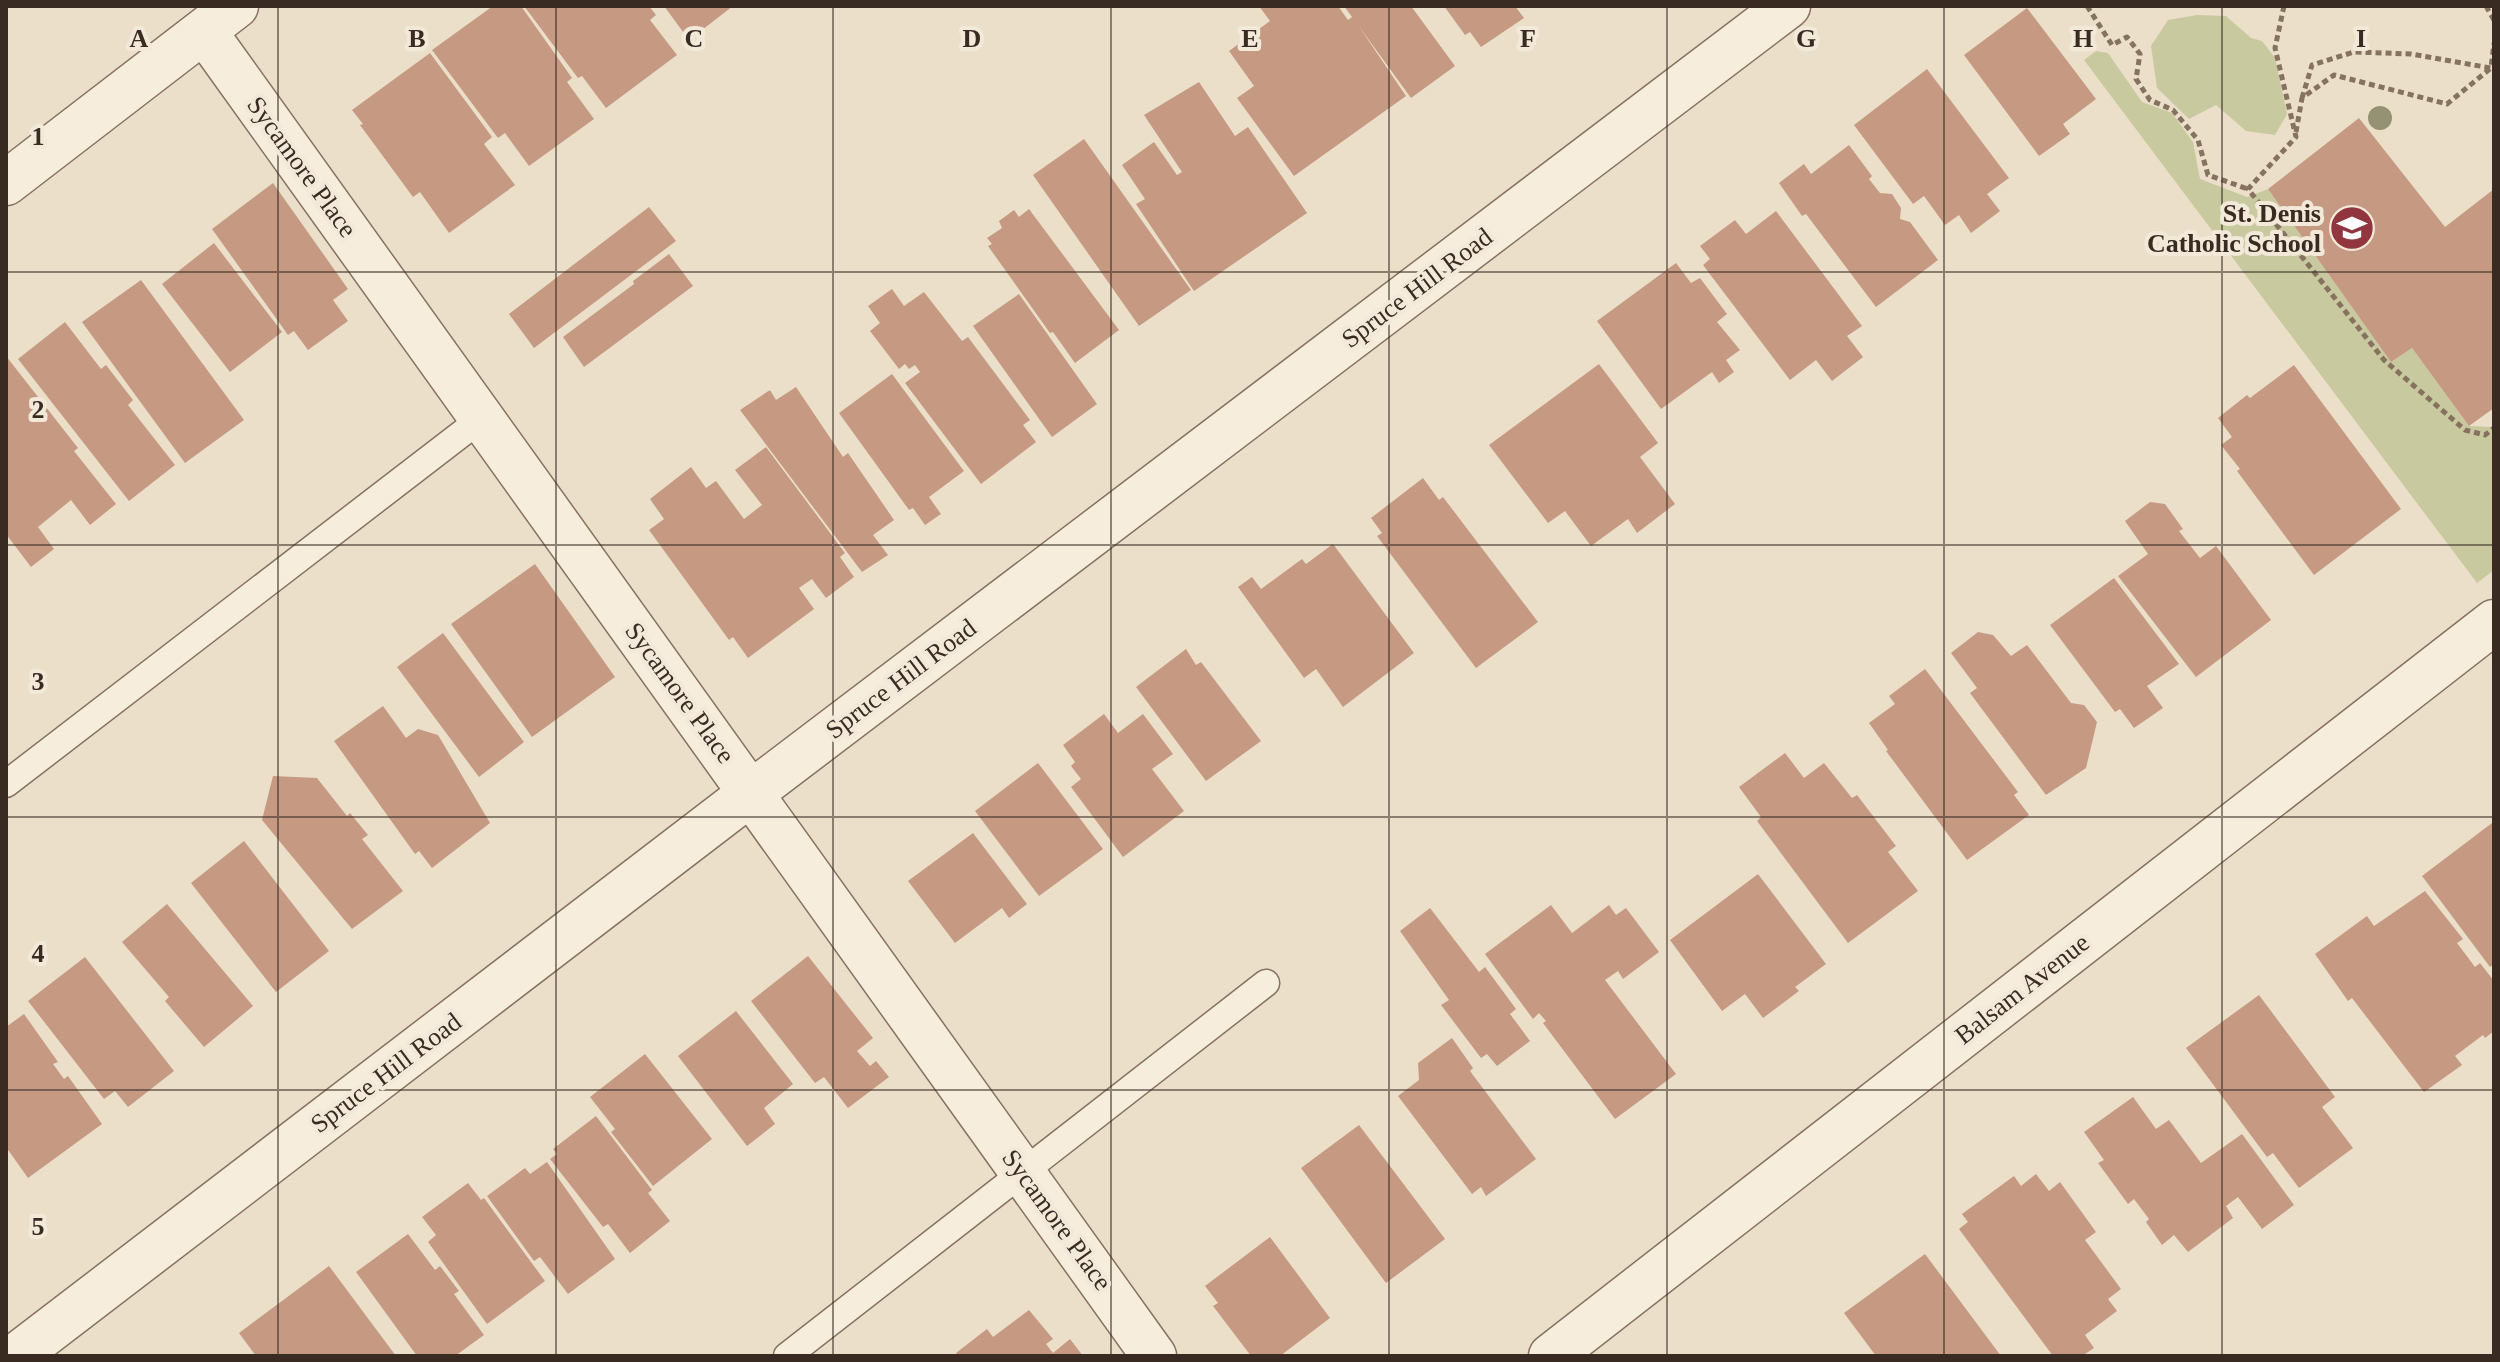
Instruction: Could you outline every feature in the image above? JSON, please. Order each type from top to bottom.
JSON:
[{"type":"street","name":"Spruce Hill Road","points":[[16,1356],[751,793],[1788,6]]},
{"type":"street","name":"Sycamore Place","points":[[220,18],[482,418],[1154,1356]]},
{"type":"street","points":[[6,183],[220,18]]},
{"type":"street","name":"Balsam Avenue","points":[[1551,1356],[2494,622]]},
{"type":"lane","points":[[6,784],[482,418]]},
{"type":"lane","points":[[787,1356],[1266,983]]},
{"type":"path","points":[[2087,6],[2112,45],[2127,37],[2140,54],[2136,79],[2150,100],[2173,110],[2198,140],[2208,175],[2248,189],[2384,360],[2465,430],[2485,435],[2494,428]]},
{"type":"path","points":[[2284,6],[2275,48],[2296,137]]},
{"type":"path","points":[[2489,7],[2494,20]]},
{"type":"path","points":[[2302,98],[2334,75],[2447,104],[2491,68],[2494,43]]},
{"type":"path","points":[[2248,189],[2296,137],[2302,98],[2312,65],[2354,52],[2411,54],[2491,68]]},
{"type":"green space","points":[[2197,15],[2226,16],[2251,38],[2262,41],[2275,58],[2287,114],[2275,135],[2246,131],[2216,105],[2189,119],[2157,88],[2151,46],[2168,20]]},
{"type":"green space","points":[[2096,51],[2108,53],[2142,102],[2172,113],[2193,142],[2200,179],[2247,197],[2268,189],[2391,362],[2412,348],[2469,426],[2494,427],[2494,570],[2477,583],[2084,60]]},
{"type":"building","points":[[493,6],[521,6],[572,78],[567,82],[594,119],[529,166],[505,133],[498,138],[432,50]]},
{"type":"building","points":[[524,6],[649,6],[656,15],[650,20],[677,55],[606,108],[582,76],[578,78]]},
{"type":"building","points":[[664,6],[733,6],[689,40]]},
{"type":"building","points":[[1259,6],[1338,6],[1348,20],[1352,17],[1344,6],[1411,6],[1455,66],[1411,98],[1358,25],[1406,96],[1294,176],[1237,98],[1254,86],[1229,51],[1270,21]]},
{"type":"building","points":[[1444,6],[1515,6],[1524,18],[1481,47],[1470,32],[1465,35]]},
{"type":"building","points":[[2027,8],[2096,99],[2063,124],[2070,134],[2039,156],[1964,55]]},
{"type":"building","points":[[430,53],[492,137],[484,144],[515,185],[449,233],[420,192],[413,197],[352,110]]},
{"type":"building","points":[[1927,69],[2009,178],[1987,194],[2000,211],[1971,233],[1959,215],[1945,225],[1924,196],[1913,204],[1854,125]]},
{"type":"building","points":[[1199,82],[1235,136],[1248,127],[1307,213],[1194,291],[1136,204],[1145,199],[1122,165],[1154,142],[1177,175],[1182,172],[1144,115]]},
{"type":"building","points":[[2359,118],[2445,227],[2494,189],[2494,408],[2469,426],[2412,348],[2391,362],[2268,189]]},
{"type":"building","points":[[1084,139],[1191,290],[1139,326],[1033,175]]},
{"type":"building","points":[[1849,145],[1872,176],[1869,179],[1880,193],[1892,194],[1901,208],[1900,219],[1910,222],[1938,260],[1876,307],[1779,183],[1804,164],[1811,174]]},
{"type":"building","points":[[273,183],[348,289],[333,300],[348,321],[308,350],[294,331],[288,335],[212,229]]},
{"type":"building","points":[[649,207],[676,241],[534,348],[509,314]]},
{"type":"building","points":[[1029,209],[1119,330],[1075,363],[988,246],[992,244],[987,238],[1002,228],[999,221],[1014,210],[1019,217]]},
{"type":"building","points":[[1776,211],[1862,326],[1847,336],[1863,357],[1832,381],[1816,360],[1790,380],[1703,265],[1710,259],[1700,246],[1735,220],[1746,234]]},
{"type":"building","points":[[214,243],[282,332],[230,372],[162,284]]},
{"type":"building","points":[[669,254],[693,286],[584,367],[563,337]]},
{"type":"building","points":[[1676,263],[1691,283],[1700,278],[1727,314],[1717,322],[1740,350],[1726,360],[1734,372],[1719,383],[1712,372],[1661,409],[1597,321]]},
{"type":"building","points":[[141,280],[244,420],[185,463],[82,322]]},
{"type":"building","points":[[892,289],[904,306],[924,292],[962,341],[968,337],[1030,420],[1023,425],[1036,442],[981,484],[905,383],[920,372],[915,365],[909,369],[905,364],[899,369],[870,331],[880,323],[868,306]]},
{"type":"building","points":[[1019,294],[1097,404],[1052,437],[973,326]]},
{"type":"building","points":[[65,322],[101,369],[106,365],[133,400],[128,405],[175,465],[129,501],[18,359]]},
{"type":"building","points":[[6,356],[78,448],[74,451],[116,504],[90,525],[71,500],[38,527],[54,549],[31,567],[6,534]]},
{"type":"building","points":[[1599,364],[1658,443],[1640,457],[1675,504],[1637,533],[1628,519],[1591,546],[1565,511],[1548,523],[1489,445]]},
{"type":"building","points":[[2294,365],[2401,509],[2314,575],[2221,445],[2232,437],[2218,418]]},
{"type":"building","points":[[892,374],[964,471],[929,497],[941,514],[925,525],[913,508],[909,510],[839,413]]},
{"type":"building","points":[[796,387],[843,457],[848,453],[894,520],[873,535],[888,555],[862,572],[740,410],[770,390],[776,400]]},
{"type":"building","points":[[766,447],[845,553],[840,557],[854,577],[826,598],[812,579],[799,588],[814,609],[748,658],[733,637],[729,640],[649,530],[664,519],[650,499],[691,467],[706,488],[716,481],[744,519],[762,505],[735,470]]},
{"type":"building","points":[[1423,478],[1439,500],[1443,497],[1538,622],[1476,668],[1377,536],[1382,533],[1371,518]]},
{"type":"building","points":[[2150,502],[2165,504],[2183,529],[2179,531],[2200,558],[2216,546],[2271,620],[2196,677],[2118,576],[2148,554],[2125,521]]},
{"type":"building","points":[[1333,544],[1414,653],[1343,707],[1316,669],[1304,678],[1238,587],[1252,577],[1261,589],[1302,559],[1306,564]]},
{"type":"building","points":[[535,564],[615,677],[532,737],[451,624]]},
{"type":"building","points":[[2114,578],[2179,664],[2147,686],[2163,708],[2134,728],[2120,709],[2115,712],[2050,625]]},
{"type":"building","points":[[1978,632],[1993,635],[2011,656],[2027,645],[2071,703],[2084,705],[2097,722],[2086,768],[2046,795],[1970,693],[1977,688],[1951,653]]},
{"type":"building","points":[[443,633],[524,742],[479,777],[397,667]]},
{"type":"building","points":[[1186,649],[1196,665],[1201,662],[1261,741],[1206,781],[1136,687]]},
{"type":"building","points":[[1925,669],[2018,792],[2014,795],[2029,815],[1967,860],[1886,751],[1869,723],[1895,704],[1889,696]]},
{"type":"building","points":[[383,706],[406,738],[418,729],[438,735],[490,823],[432,868],[419,851],[415,854],[334,741]]},
{"type":"building","points":[[1104,714],[1118,733],[1143,714],[1173,754],[1152,769],[1184,811],[1123,857],[1071,787],[1081,779],[1071,766],[1075,762],[1063,745]]},
{"type":"building","points":[[1785,753],[1804,778],[1824,763],[1852,798],[1857,795],[1896,846],[1888,852],[1918,891],[1848,943],[1757,821],[1761,817],[1739,787]]},
{"type":"building","points":[[1038,763],[1103,849],[1039,896],[975,811]]},
{"type":"building","points":[[273,776],[317,778],[347,816],[350,813],[368,835],[362,839],[403,891],[352,929],[262,820]]},
{"type":"building","points":[[2492,823],[2494,964],[2490,967],[2422,876]]},
{"type":"building","points":[[973,833],[1027,904],[1009,918],[1002,908],[955,943],[908,881]]},
{"type":"building","points":[[244,841],[329,951],[276,992],[191,883]]},
{"type":"building","points":[[1758,874],[1826,964],[1795,987],[1799,991],[1763,1018],[1745,994],[1722,1011],[1670,940]]},
{"type":"building","points":[[2425,891],[2463,939],[2457,943],[2475,967],[2480,963],[2494,981],[2494,1031],[2485,1038],[2483,1035],[2455,1056],[2462,1065],[2424,1092],[2352,998],[2348,1001],[2315,954],[2367,916],[2374,926]]},
{"type":"building","points":[[167,904],[253,1006],[204,1047],[165,1001],[169,997],[122,942]]},
{"type":"building","points":[[1551,905],[1572,933],[1609,905],[1616,915],[1626,908],[1659,952],[1623,979],[1618,971],[1605,980],[1676,1074],[1615,1119],[1543,1023],[1546,1021],[1539,1013],[1533,1019],[1485,954]]},
{"type":"building","points":[[1430,908],[1479,972],[1485,967],[1516,1009],[1510,1014],[1530,1041],[1497,1066],[1487,1054],[1481,1058],[1441,1005],[1449,1000],[1400,931]]},
{"type":"building","points":[[808,956],[873,1038],[857,1051],[870,1066],[876,1061],[889,1077],[848,1108],[824,1077],[815,1083],[751,1001]]},
{"type":"building","points":[[85,957],[174,1071],[128,1107],[115,1091],[104,1099],[28,1001]]},
{"type":"building","points":[[2259,995],[2335,1097],[2322,1107],[2353,1148],[2299,1188],[2273,1153],[2267,1157],[2186,1048]]},
{"type":"building","points":[[736,1011],[793,1084],[764,1108],[775,1124],[747,1146],[678,1056]]},
{"type":"building","points":[[24,1014],[58,1062],[53,1064],[64,1079],[68,1076],[102,1124],[28,1178],[6,1147],[6,1027]]},
{"type":"building","points":[[1452,1038],[1473,1068],[1470,1071],[1536,1159],[1486,1196],[1481,1187],[1472,1194],[1398,1096],[1419,1080],[1418,1063]]},
{"type":"building","points":[[645,1054],[712,1139],[653,1186],[611,1132],[615,1129],[590,1097]]},
{"type":"building","points":[[2133,1097],[2156,1129],[2169,1120],[2201,1163],[2242,1134],[2294,1205],[2262,1229],[2238,1197],[2226,1206],[2233,1218],[2188,1252],[2174,1235],[2162,1245],[2146,1222],[2149,1219],[2134,1199],[2128,1204],[2098,1163],[2104,1160],[2084,1132]]},
{"type":"building","points":[[596,1116],[652,1190],[648,1193],[670,1221],[630,1253],[608,1224],[603,1227],[550,1159],[557,1154],[553,1149]]},
{"type":"building","points":[[1359,1125],[1445,1239],[1386,1283],[1301,1168]]},
{"type":"building","points":[[547,1162],[615,1259],[568,1294],[540,1257],[534,1261],[487,1196],[525,1168],[530,1174]]},
{"type":"building","points":[[2036,1174],[2049,1191],[2060,1182],[2096,1232],[2085,1240],[2121,1289],[2108,1299],[2117,1311],[2085,1335],[2094,1348],[2082,1356],[2053,1356],[1959,1229],[1968,1222],[1962,1214],[2014,1176],[2021,1186]]},
{"type":"building","points":[[468,1183],[481,1200],[484,1198],[545,1281],[487,1324],[428,1242],[436,1235],[422,1217]]},
{"type":"building","points":[[408,1234],[435,1270],[440,1266],[459,1291],[454,1294],[484,1335],[455,1356],[417,1356],[356,1272]]},
{"type":"building","points":[[1270,1237],[1330,1318],[1280,1356],[1251,1356],[1213,1306],[1218,1303],[1205,1286]]},
{"type":"building","points":[[1925,1254],[2001,1356],[1876,1356],[1844,1313]]},
{"type":"building","points":[[329,1266],[396,1356],[256,1356],[239,1333]]},
{"type":"building","points":[[1029,1310],[1053,1339],[1046,1344],[1053,1353],[1070,1339],[1083,1356],[959,1356],[956,1353],[987,1329],[993,1337]]},
{"type":"place","name":"St. Denis Catholic School","points":[[2352,228]]}]
